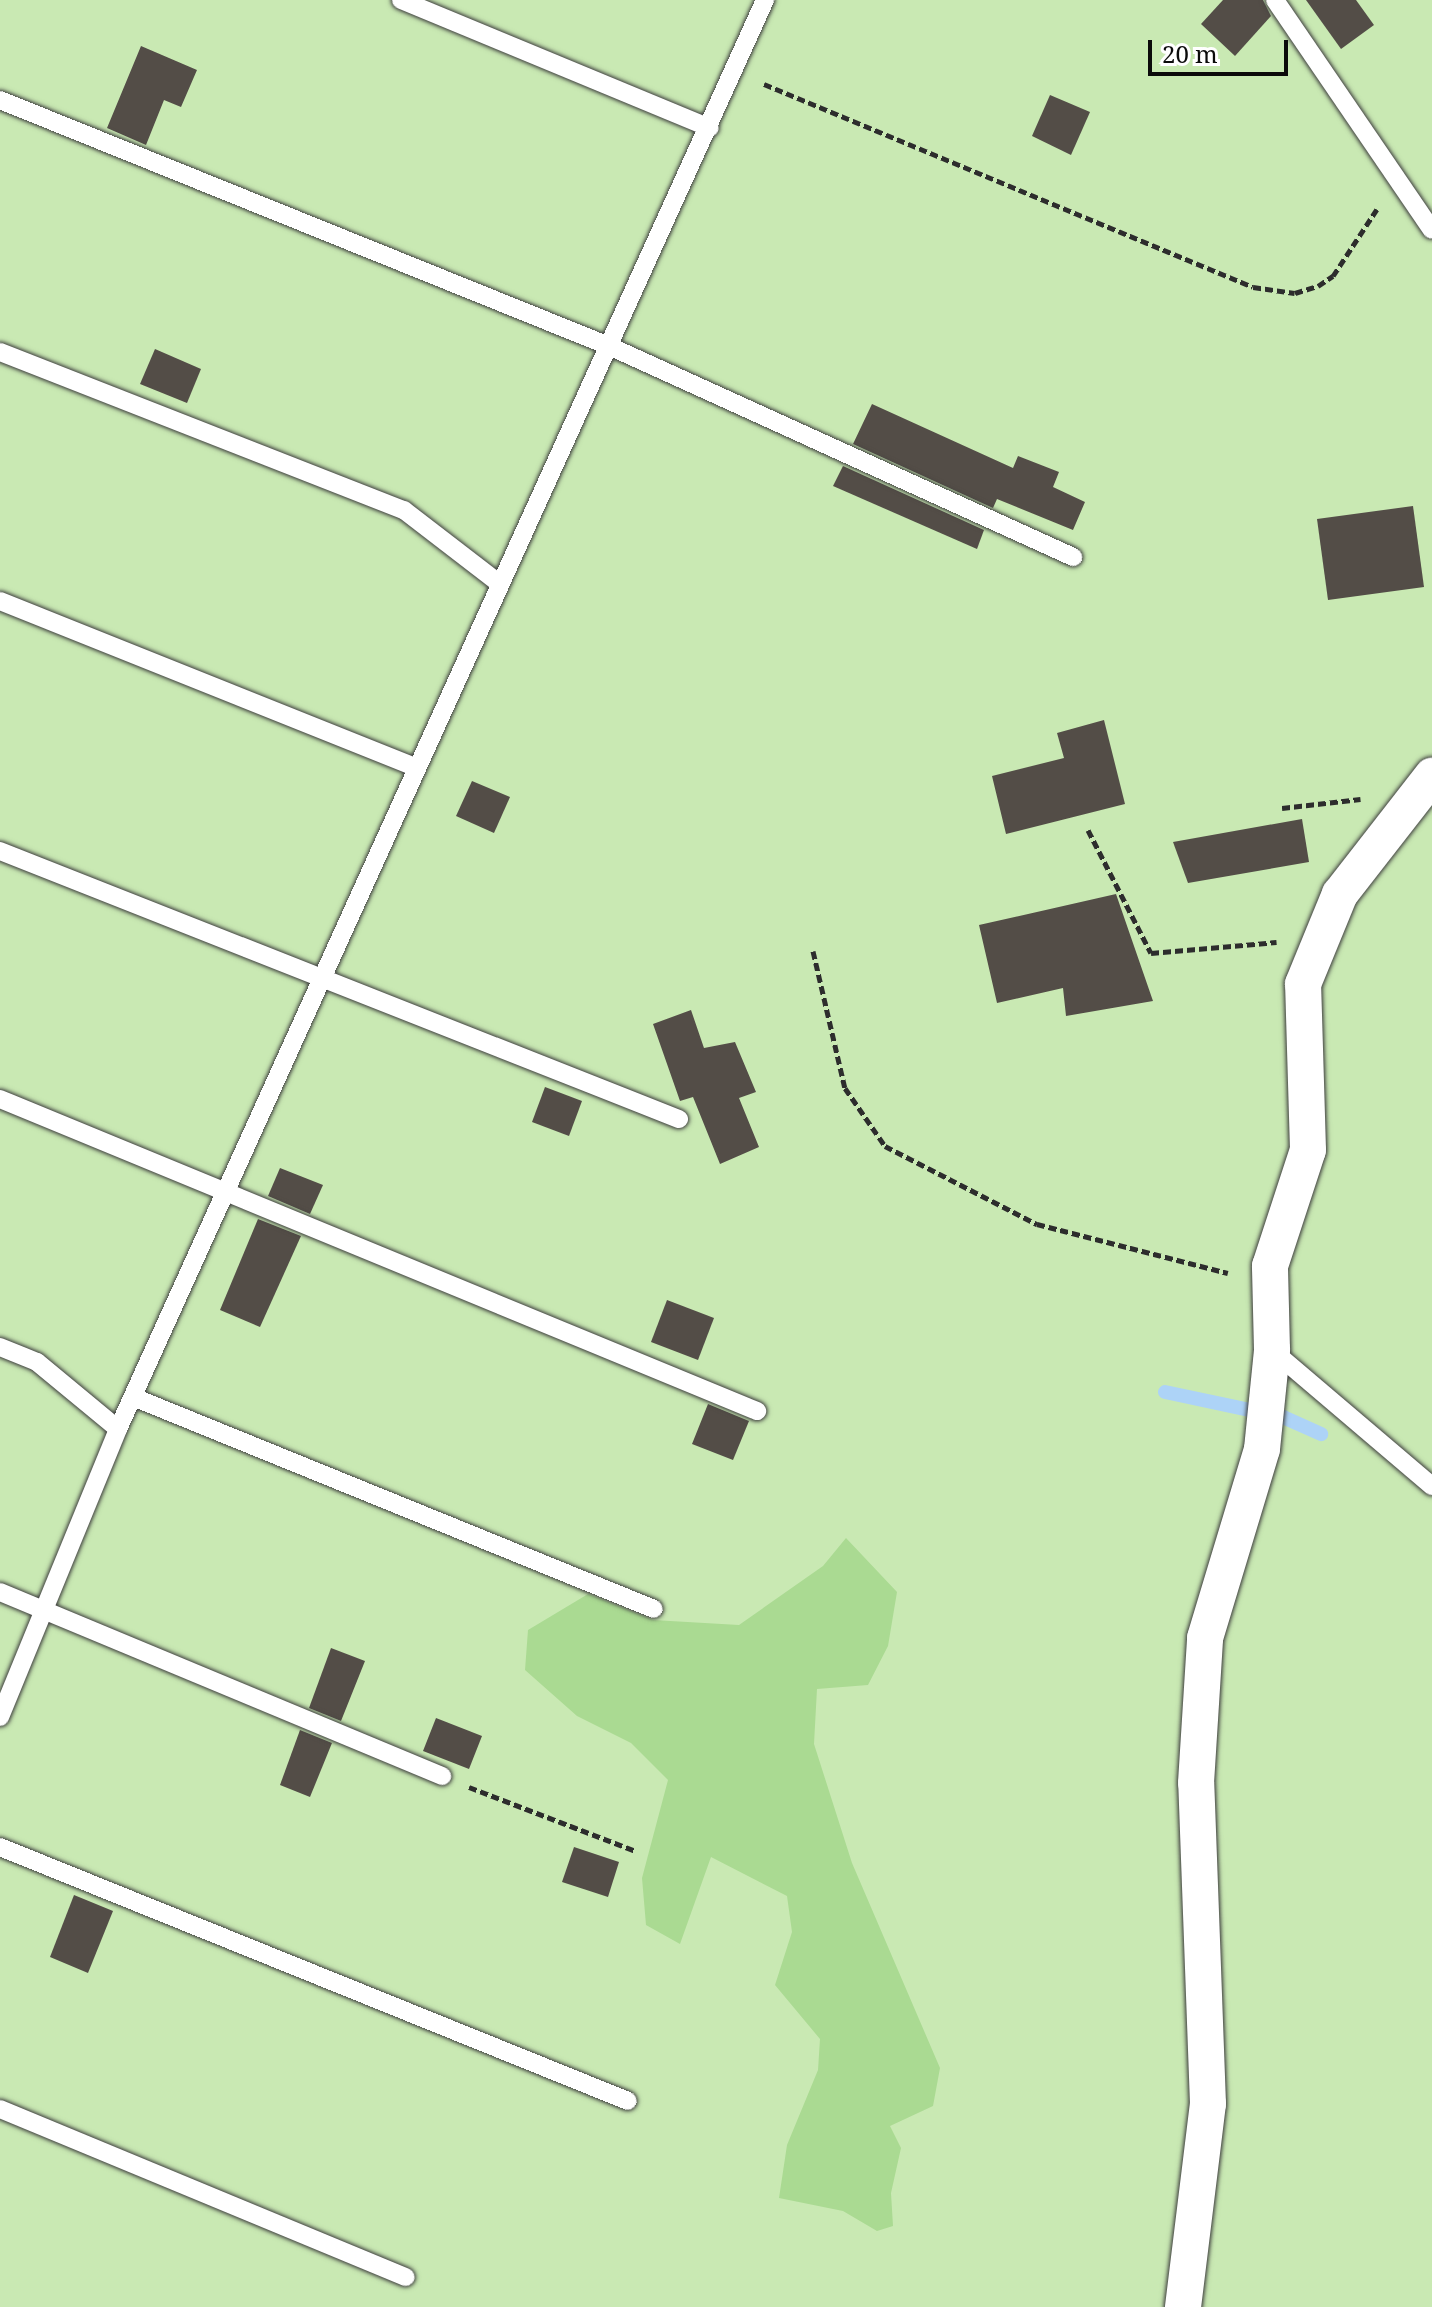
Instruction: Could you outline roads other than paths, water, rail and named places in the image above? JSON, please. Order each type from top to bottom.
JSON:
[{"type":"street","points":[[1183,2307],[1208,2104],[1196,1783],[1205,1638],[1262,1449],[1271,1366],[1268,1282],[1308,1150],[1303,984],[1314,943],[1340,894],[1426,795]]},
{"type":"lane","points":[[401,0],[710,128]]},
{"type":"lane","points":[[0,1717],[118,1429],[323,979],[415,767],[710,128],[765,0]]},
{"type":"lane","points":[[1275,0],[1432,230]]},
{"type":"lane","points":[[0,100],[609,346],[1073,557]]},
{"type":"lane","points":[[0,352],[404,510],[500,584]]},
{"type":"lane","points":[[0,601],[415,767]]},
{"type":"lane","points":[[0,851],[679,1119]]},
{"type":"lane","points":[[0,1099],[757,1411]]},
{"type":"lane","points":[[0,1347],[37,1362],[118,1429]]},
{"type":"lane","points":[[1271,1366],[1432,1486]]},
{"type":"lane","points":[[133,1397],[654,1609]]},
{"type":"lane","points":[[0,1592],[44,1607],[442,1776]]},
{"type":"lane","points":[[0,1847],[628,2101]]},
{"type":"lane","points":[[0,2109],[406,2277]]},
{"type":"waterway","points":[[1165,1392],[1283,1417],[1321,1434]]}]
